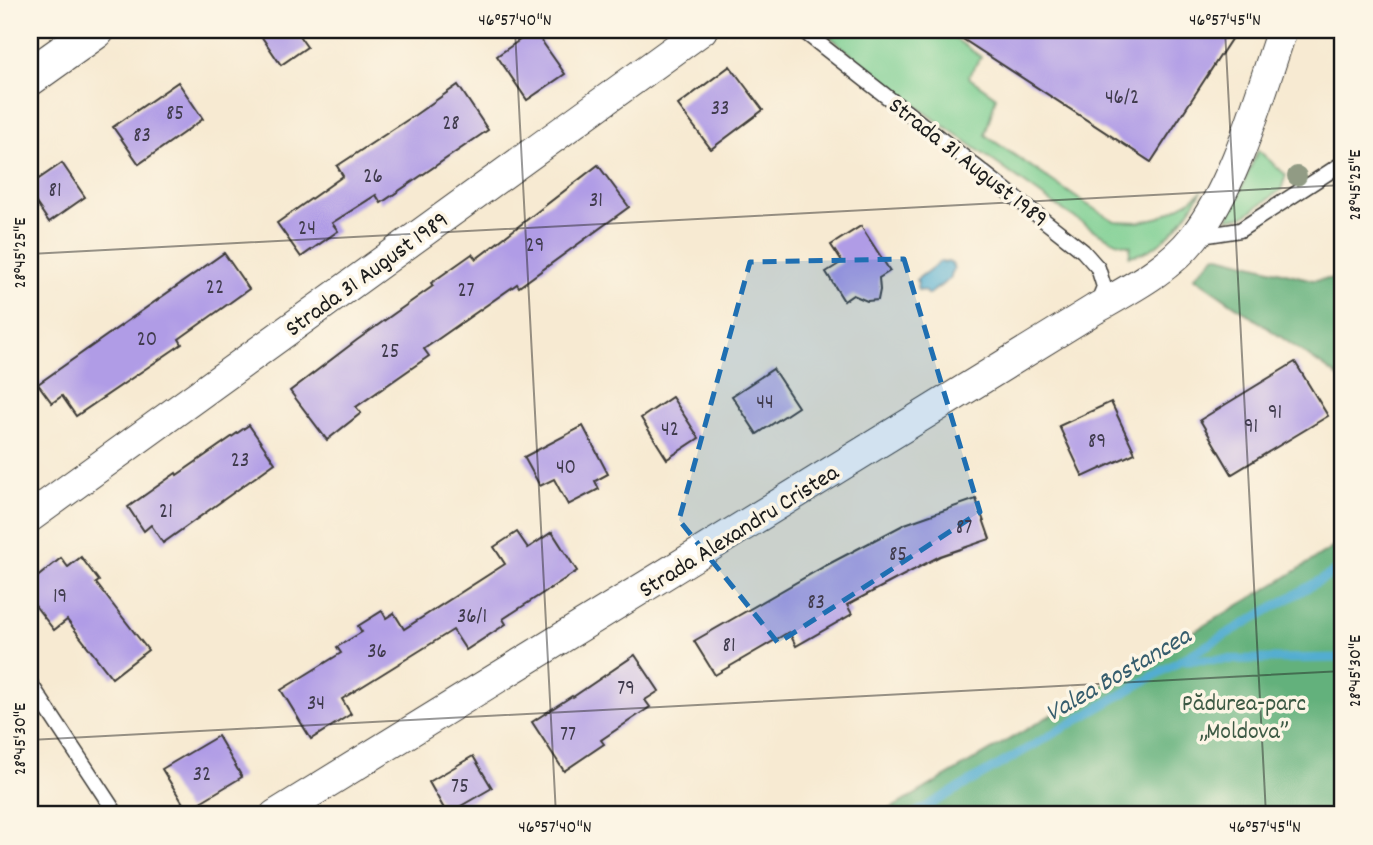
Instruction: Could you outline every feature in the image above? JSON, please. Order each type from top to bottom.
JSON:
[{"type":"street","points":[[30,77],[96,30]]},
{"type":"street","name":"Strada 31 August 1989","points":[[30,517],[702,30]]},
{"type":"street","name":"Strada Alexandru Cristea","points":[[275,815],[1168,263],[1194,237],[1233,167],[1282,30]]},
{"type":"lane","name":"Strada 31 August 1989","points":[[802,30],[1083,251],[1098,268],[1104,287],[1095,309]]},
{"type":"lane","points":[[1194,237],[1240,230],[1343,163]]},
{"type":"lane","points":[[30,683],[117,815]]},
{"type":"highlighted area","points":[[904,259],[980,512],[778,643],[679,520],[750,262]]},
{"type":"green space","points":[[822,30],[943,30],[981,57],[968,77],[996,97],[985,135],[1115,221],[1139,222],[1160,217],[1202,191],[1178,226],[1163,241],[1145,252],[1129,256],[1131,246],[1095,231],[1052,203],[894,90]]},
{"type":"green space","points":[[1258,150],[1286,175],[1281,190],[1244,216],[1228,219]]},
{"type":"green space","points":[[1216,255],[1313,280],[1343,278],[1343,380],[1194,277]]},
{"type":"green space","name":"Pădurea-parc „Moldova”","points":[[1343,541],[1343,815],[880,815],[1280,581]]},
{"type":"water","points":[[941,261],[952,264],[954,269],[951,278],[928,295],[918,290],[916,280]]},
{"type":"building","points":[[257,30],[295,30],[307,47],[281,65]]},
{"type":"building","points":[[534,30],[565,74],[527,100],[497,56]]},
{"type":"building","points":[[949,30],[1237,30],[1151,162]]},
{"type":"building","points":[[730,66],[763,110],[711,149],[678,105]]},
{"type":"building","points":[[178,82],[203,119],[139,164],[113,127]]},
{"type":"building","points":[[458,85],[488,130],[381,203],[376,195],[332,223],[338,231],[301,257],[277,223],[343,176],[337,166]]},
{"type":"building","points":[[62,163],[85,197],[49,222],[30,194],[30,185]]},
{"type":"building","points":[[598,165],[629,207],[519,287],[517,284],[424,349],[429,356],[356,407],[361,413],[327,440],[290,391],[433,286],[431,283],[472,254],[476,259]]},
{"type":"building","points":[[861,226],[890,271],[879,278],[878,300],[867,301],[853,295],[844,301],[826,272],[842,262],[831,245]]},
{"type":"building","points":[[224,253],[249,289],[179,339],[182,344],[76,416],[62,396],[52,403],[38,384]]},
{"type":"building","points":[[1295,362],[1328,416],[1232,474],[1200,420]]},
{"type":"building","points":[[773,369],[798,407],[757,434],[732,396]]},
{"type":"building","points":[[672,397],[699,438],[667,459],[641,418]]},
{"type":"building","points":[[1111,402],[1135,453],[1083,477],[1059,426]]},
{"type":"building","points":[[249,425],[275,463],[163,543],[151,525],[144,531],[128,507]]},
{"type":"building","points":[[583,426],[608,474],[595,481],[599,489],[568,505],[554,479],[540,486],[524,457]]},
{"type":"building","points":[[976,499],[990,539],[940,556],[847,605],[852,614],[796,646],[789,632],[715,675],[694,641],[905,524]]},
{"type":"building","points":[[517,532],[528,548],[552,532],[577,571],[503,619],[506,624],[466,650],[453,630],[342,699],[351,714],[311,739],[281,690],[341,653],[337,647],[362,632],[358,626],[382,611],[386,618],[394,613],[404,629],[505,564],[494,547]]},
{"type":"building","points":[[81,557],[99,581],[96,583],[148,650],[112,678],[67,620],[54,630],[30,599],[30,583],[61,558],[68,567]]},
{"type":"building","points":[[635,655],[659,691],[645,700],[650,707],[601,740],[604,744],[564,771],[532,722]]},
{"type":"building","points":[[218,736],[242,777],[187,810],[162,769]]},
{"type":"building","points":[[473,756],[492,788],[447,814],[429,782]]},
{"type":"waterway","name":"Valea Bostancea","points":[[912,815],[1343,567]]},
{"type":"waterway","points":[[1184,660],[1343,658]]}]
